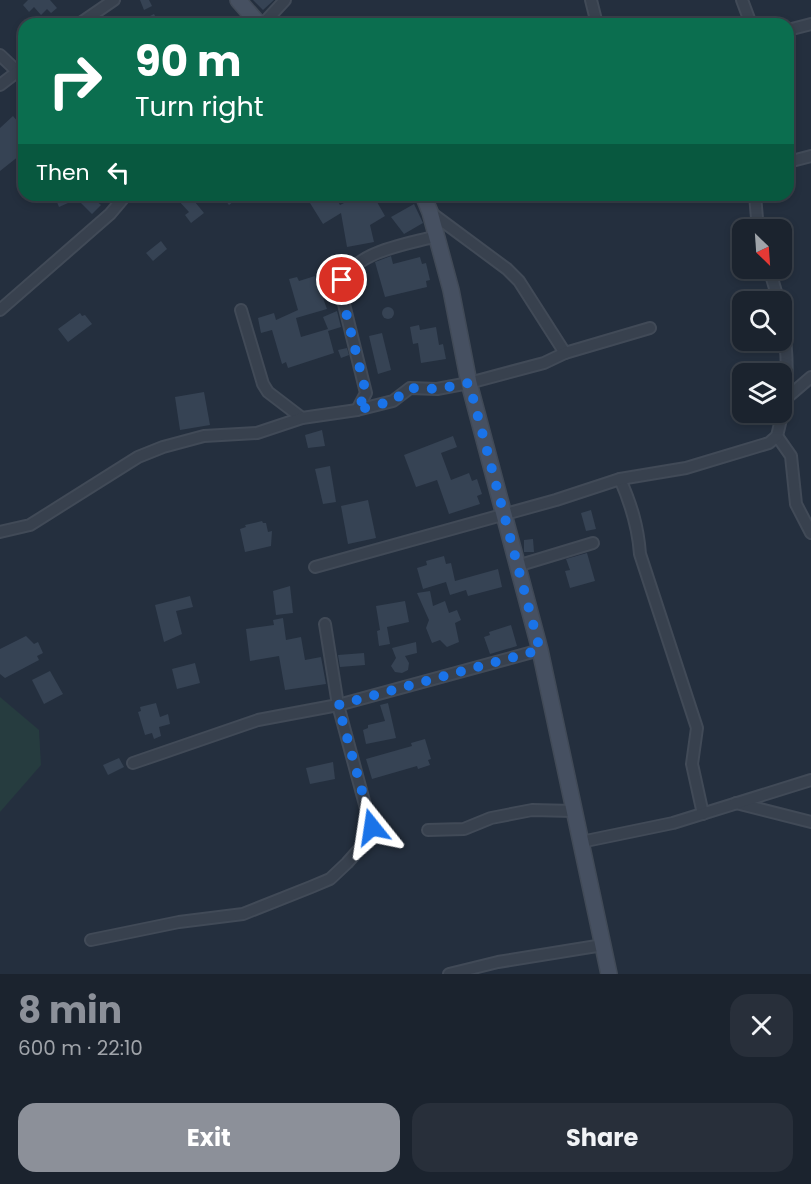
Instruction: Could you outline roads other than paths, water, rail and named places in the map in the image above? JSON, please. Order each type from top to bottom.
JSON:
[{"type":"street","points":[[88,18],[114,0]]},
{"type":"street","points":[[238,0],[254,18]]},
{"type":"street","points":[[268,18],[285,0]]},
{"type":"street","points":[[591,0],[596,18]]},
{"type":"street","points":[[742,0],[749,18]]},
{"type":"street","points":[[794,28],[811,24]]},
{"type":"street","points":[[0,55],[18,67]]},
{"type":"street","points":[[0,85],[18,73]]},
{"type":"street","points":[[794,160],[811,156]]},
{"type":"street","points":[[0,310],[110,214],[121,201]]},
{"type":"street","points":[[425,201],[451,290],[469,383],[540,650],[609,974]]},
{"type":"street","points":[[756,201],[757,219]]},
{"type":"street","points":[[430,212],[513,275],[529,294],[565,353]]},
{"type":"street","points":[[357,410],[366,393],[340,288],[342,280],[363,260],[381,252],[437,236]]},
{"type":"street","points":[[241,310],[263,384],[268,392],[302,418]]},
{"type":"street","points":[[0,532],[30,525],[138,457],[163,447],[204,436],[257,433],[302,418],[357,410],[393,401],[410,388],[437,389],[469,383],[544,363],[565,353],[650,328]]},
{"type":"street","points":[[792,393],[811,377]]},
{"type":"street","points":[[779,423],[777,436],[791,456],[794,496],[811,533]]},
{"type":"street","points":[[315,567],[504,515],[620,479],[686,468],[758,447],[777,436]]},
{"type":"street","points":[[620,479],[632,506],[638,527],[640,554],[697,728],[692,764],[703,814]]},
{"type":"street","points":[[517,566],[593,543]]},
{"type":"street","points":[[91,939],[180,922],[243,914],[330,879],[370,837],[372,827],[338,705],[325,624]]},
{"type":"street","points":[[133,763],[258,720],[338,705],[540,650]]},
{"type":"street","points":[[581,842],[635,832],[703,814],[811,780]]},
{"type":"street","points":[[736,803],[811,822]]},
{"type":"street","points":[[428,830],[464,830],[491,818],[532,810],[573,811]]},
{"type":"street","points":[[449,974],[498,962],[603,945]]}]
